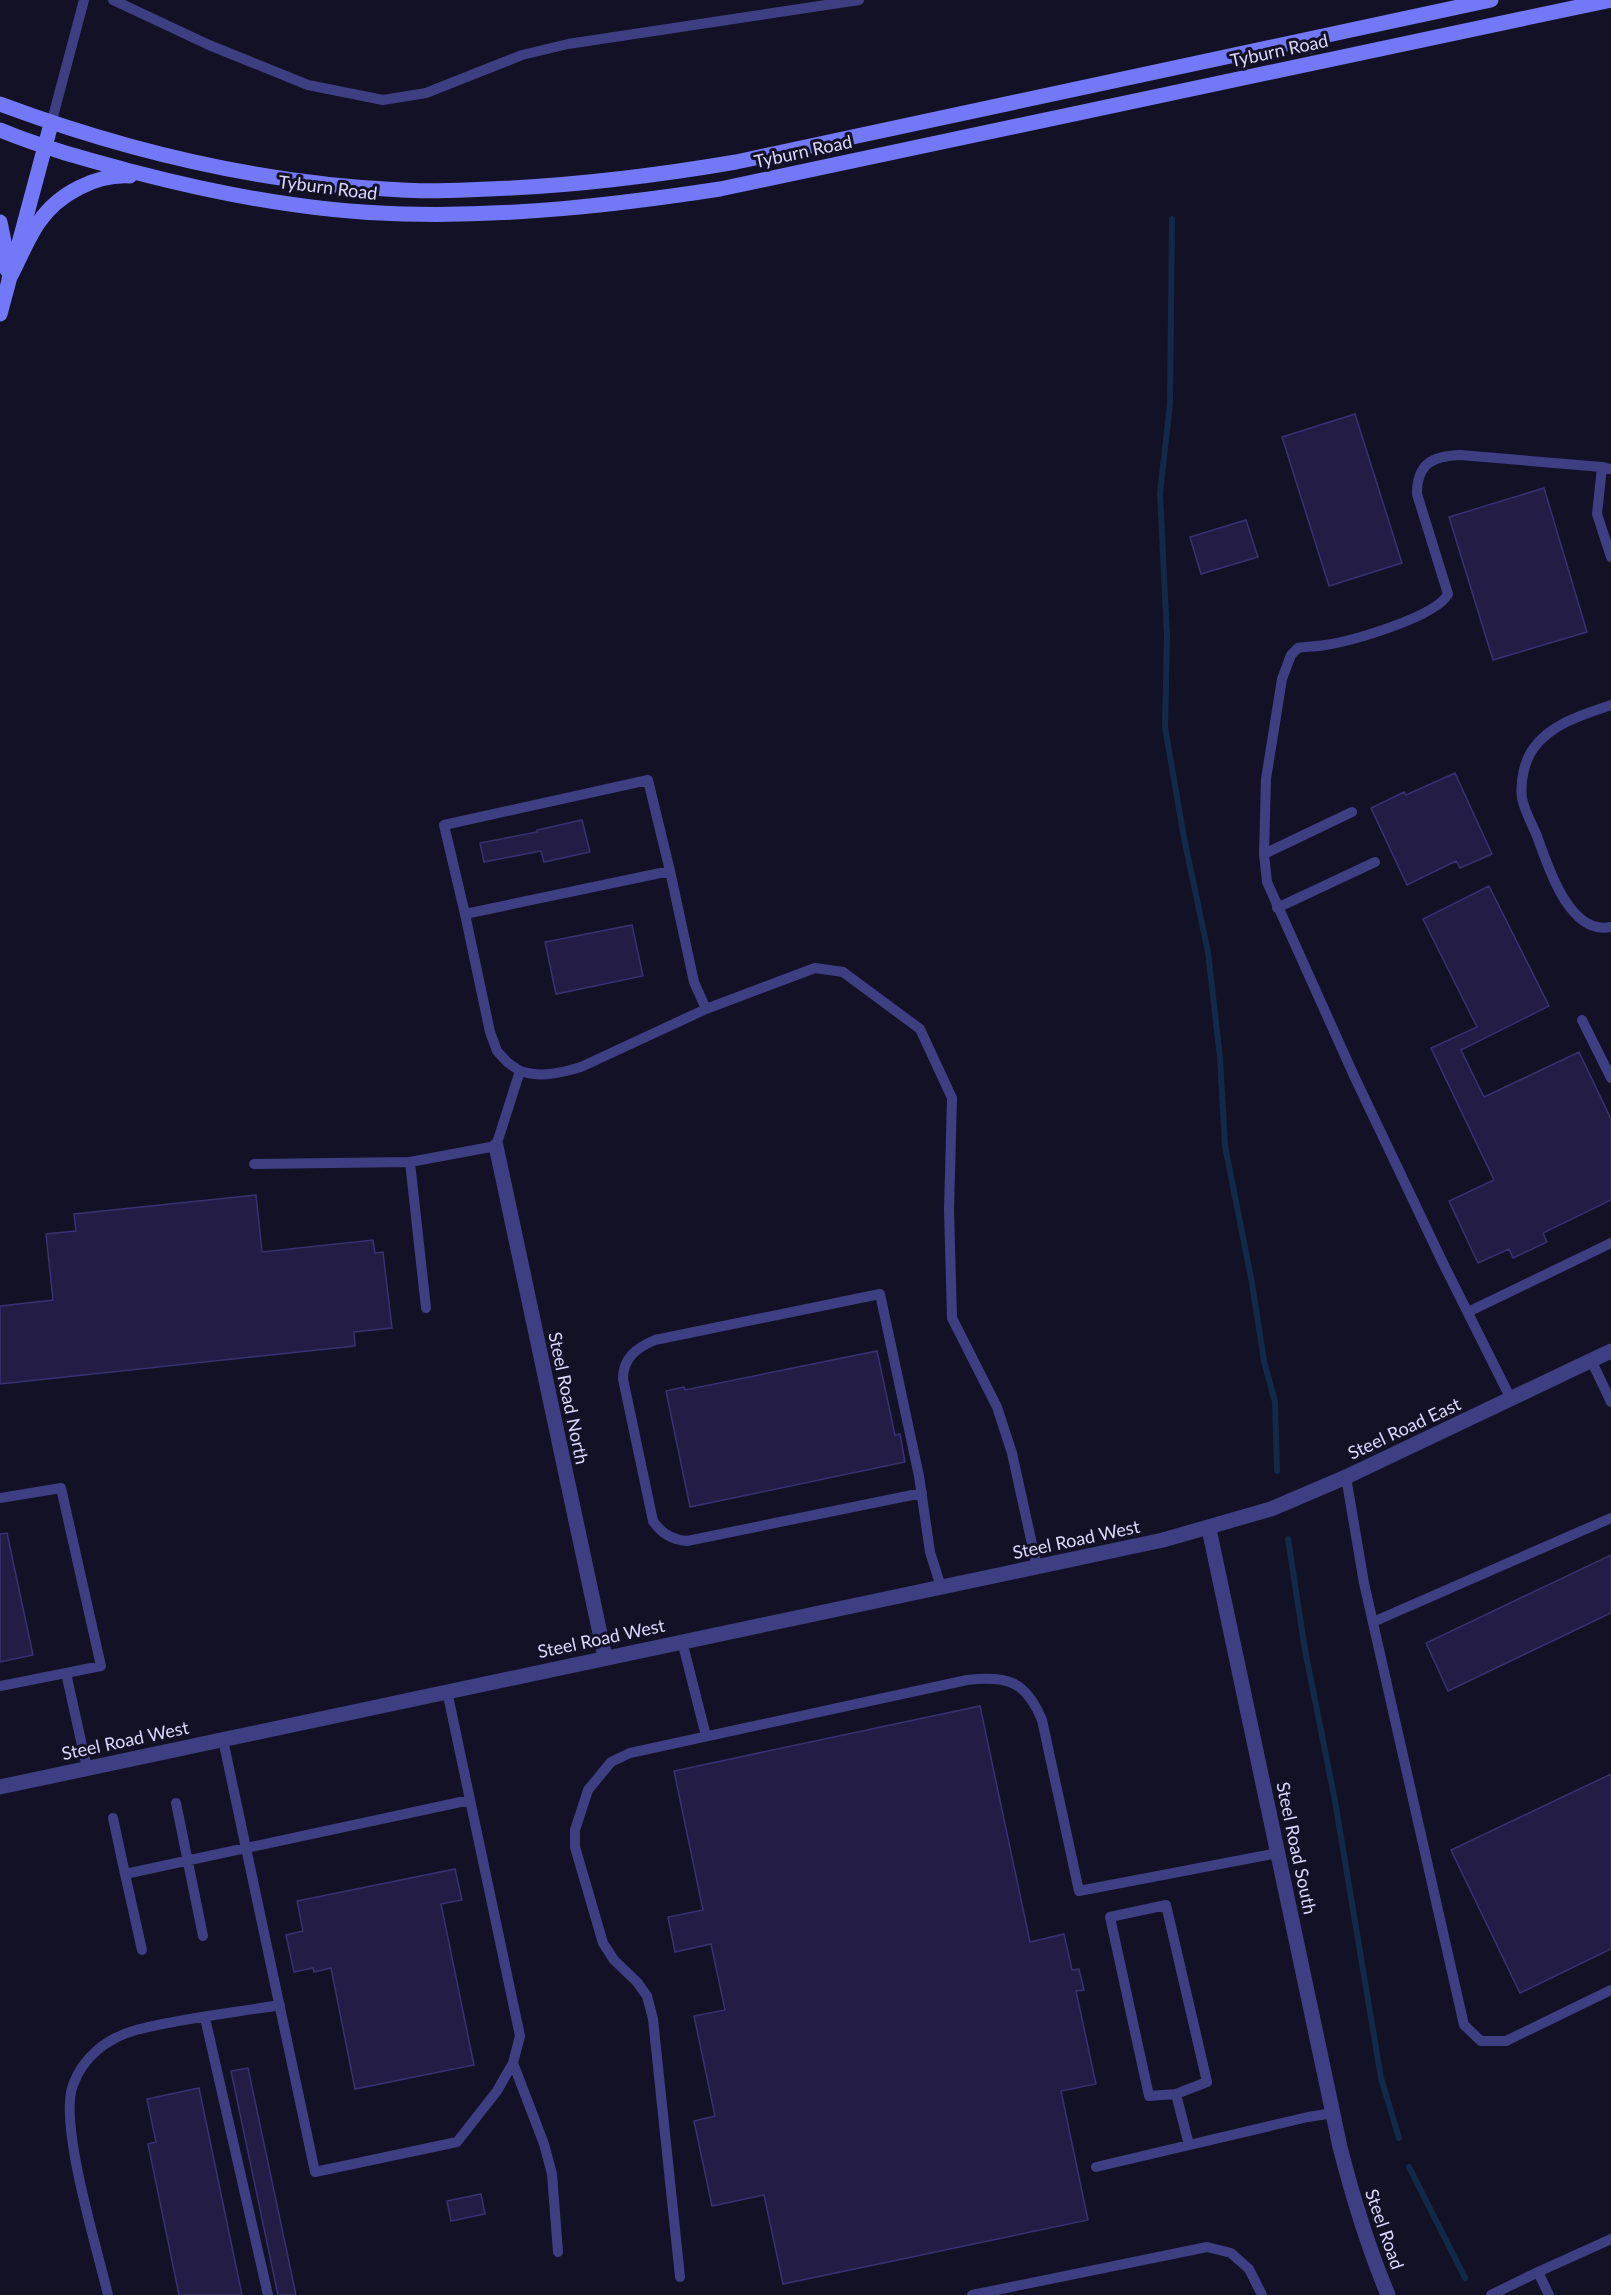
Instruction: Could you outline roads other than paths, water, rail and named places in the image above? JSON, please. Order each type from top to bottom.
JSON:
[{"type":"main road","name":"Tyburn Road","points":[[0,104],[51,123],[167,156],[265,176],[344,186],[435,191],[550,187],[623,180],[736,162],[1491,0]]},
{"type":"main road","name":"Tyburn Road","points":[[0,130],[45,146],[159,178],[234,195],[301,205],[403,214],[473,214],[615,205],[720,189],[1611,0]]},
{"type":"main road","points":[[0,314],[51,123]]},
{"type":"main road","points":[[8,284],[39,222],[55,204],[69,194],[105,177],[159,178]]},
{"type":"main road","points":[[0,222],[7,256],[8,284]]},
{"type":"street","name":"Steel Road North","points":[[496,1146],[604,1658]]},
{"type":"street","name":"Steel Road East","points":[[1209,1529],[1271,1509],[1346,1476],[1611,1351]]},
{"type":"street","name":"Steel Road West","points":[[0,1787],[1209,1529]]},
{"type":"street","name":"Steel Road South","points":[[1209,1529],[1347,2176]]},
{"type":"street","name":"Steel Road","points":[[1347,2176],[1372,2255],[1388,2295]]},
{"type":"lane","points":[[51,123],[84,0]]},
{"type":"lane","points":[[113,0],[209,45],[308,85],[383,100],[426,93],[522,56],[568,44],[859,0]]},
{"type":"lane","points":[[1511,1399],[1355,1078],[1277,908],[1267,882],[1264,854],[1266,778],[1282,679],[1291,655],[1298,648],[1325,646],[1393,627],[1434,609],[1444,602],[1448,594],[1417,494],[1417,481],[1429,461],[1442,455],[1460,454],[1606,468],[1597,514],[1611,557]]},
{"type":"lane","points":[[1611,705],[1577,716],[1549,734],[1533,749],[1522,774],[1522,798],[1554,880],[1568,905],[1581,920],[1601,929],[1611,927]]},
{"type":"lane","points":[[706,1009],[694,982],[648,780],[444,825],[490,1032],[497,1052],[520,1071],[534,1076],[581,1067],[706,1009],[815,968],[843,972],[920,1029],[952,1098],[949,1210],[952,1318],[997,1407],[1012,1453],[1037,1567]]},
{"type":"lane","points":[[1264,854],[1352,812]]},
{"type":"lane","points":[[1277,908],[1375,862]]},
{"type":"lane","points":[[465,914],[670,871]]},
{"type":"lane","points":[[1582,1020],[1611,1078]]},
{"type":"lane","points":[[254,1164],[410,1162],[496,1146],[520,1071]]},
{"type":"lane","points":[[410,1162],[426,1308]]},
{"type":"lane","points":[[1468,1312],[1611,1243]]},
{"type":"lane","points":[[922,1493],[687,1541],[670,1537],[653,1521],[623,1379],[626,1361],[632,1353],[655,1340],[880,1294],[922,1493],[930,1551],[941,1587]]},
{"type":"lane","points":[[1590,1360],[1611,1402]]},
{"type":"lane","points":[[1346,1476],[1373,1622],[1464,2025],[1481,2041],[1506,2041],[1611,1990]]},
{"type":"lane","points":[[0,1498],[61,1488],[101,1666],[0,1686]]},
{"type":"lane","points":[[1373,1622],[1611,1518]]},
{"type":"lane","points":[[682,1641],[706,1736]]},
{"type":"lane","points":[[66,1673],[87,1768]]},
{"type":"lane","points":[[680,2277],[653,2019],[647,1996],[614,1960],[603,1943],[575,1847],[575,1830],[588,1790],[611,1762],[630,1753],[967,1680],[988,1677],[1006,1679],[1029,1695],[1042,1720],[1079,1891],[1278,1853]]},
{"type":"lane","points":[[223,1740],[315,2172],[457,2142],[497,2091],[513,2064],[520,2036],[447,1691]]},
{"type":"lane","points":[[125,1874],[470,1800]]},
{"type":"lane","points":[[176,1803],[204,1936]]},
{"type":"lane","points":[[113,1818],[142,1950]]},
{"type":"lane","points":[[1166,1905],[1207,2082],[1176,2094],[1149,2097],[1110,1917],[1166,1905]]},
{"type":"lane","points":[[108,2295],[73,2149],[69,2108],[72,2086],[86,2059],[105,2044],[134,2031],[280,2006]]},
{"type":"lane","points":[[205,2018],[268,2295]]},
{"type":"lane","points":[[513,2064],[544,2144],[552,2174],[558,2252]]},
{"type":"lane","points":[[1176,2094],[1188,2145]]},
{"type":"lane","points":[[1096,2167],[1308,2116],[1333,2114]]},
{"type":"lane","points":[[1491,2295],[1611,2239]]},
{"type":"lane","points":[[972,2295],[1207,2247],[1231,2253],[1249,2269],[1262,2295]]},
{"type":"lane","points":[[1538,2272],[1549,2295]]},
{"type":"waterway","points":[[1172,219],[1170,404],[1160,493],[1167,636],[1165,727],[1184,838],[1208,952],[1220,1058],[1225,1146],[1252,1283],[1264,1361],[1275,1402],[1277,1471]]},
{"type":"waterway","points":[[1288,1539],[1305,1650],[1335,1801],[1381,2078],[1399,2138]]},
{"type":"waterway","points":[[1409,2167],[1465,2278]]}]
